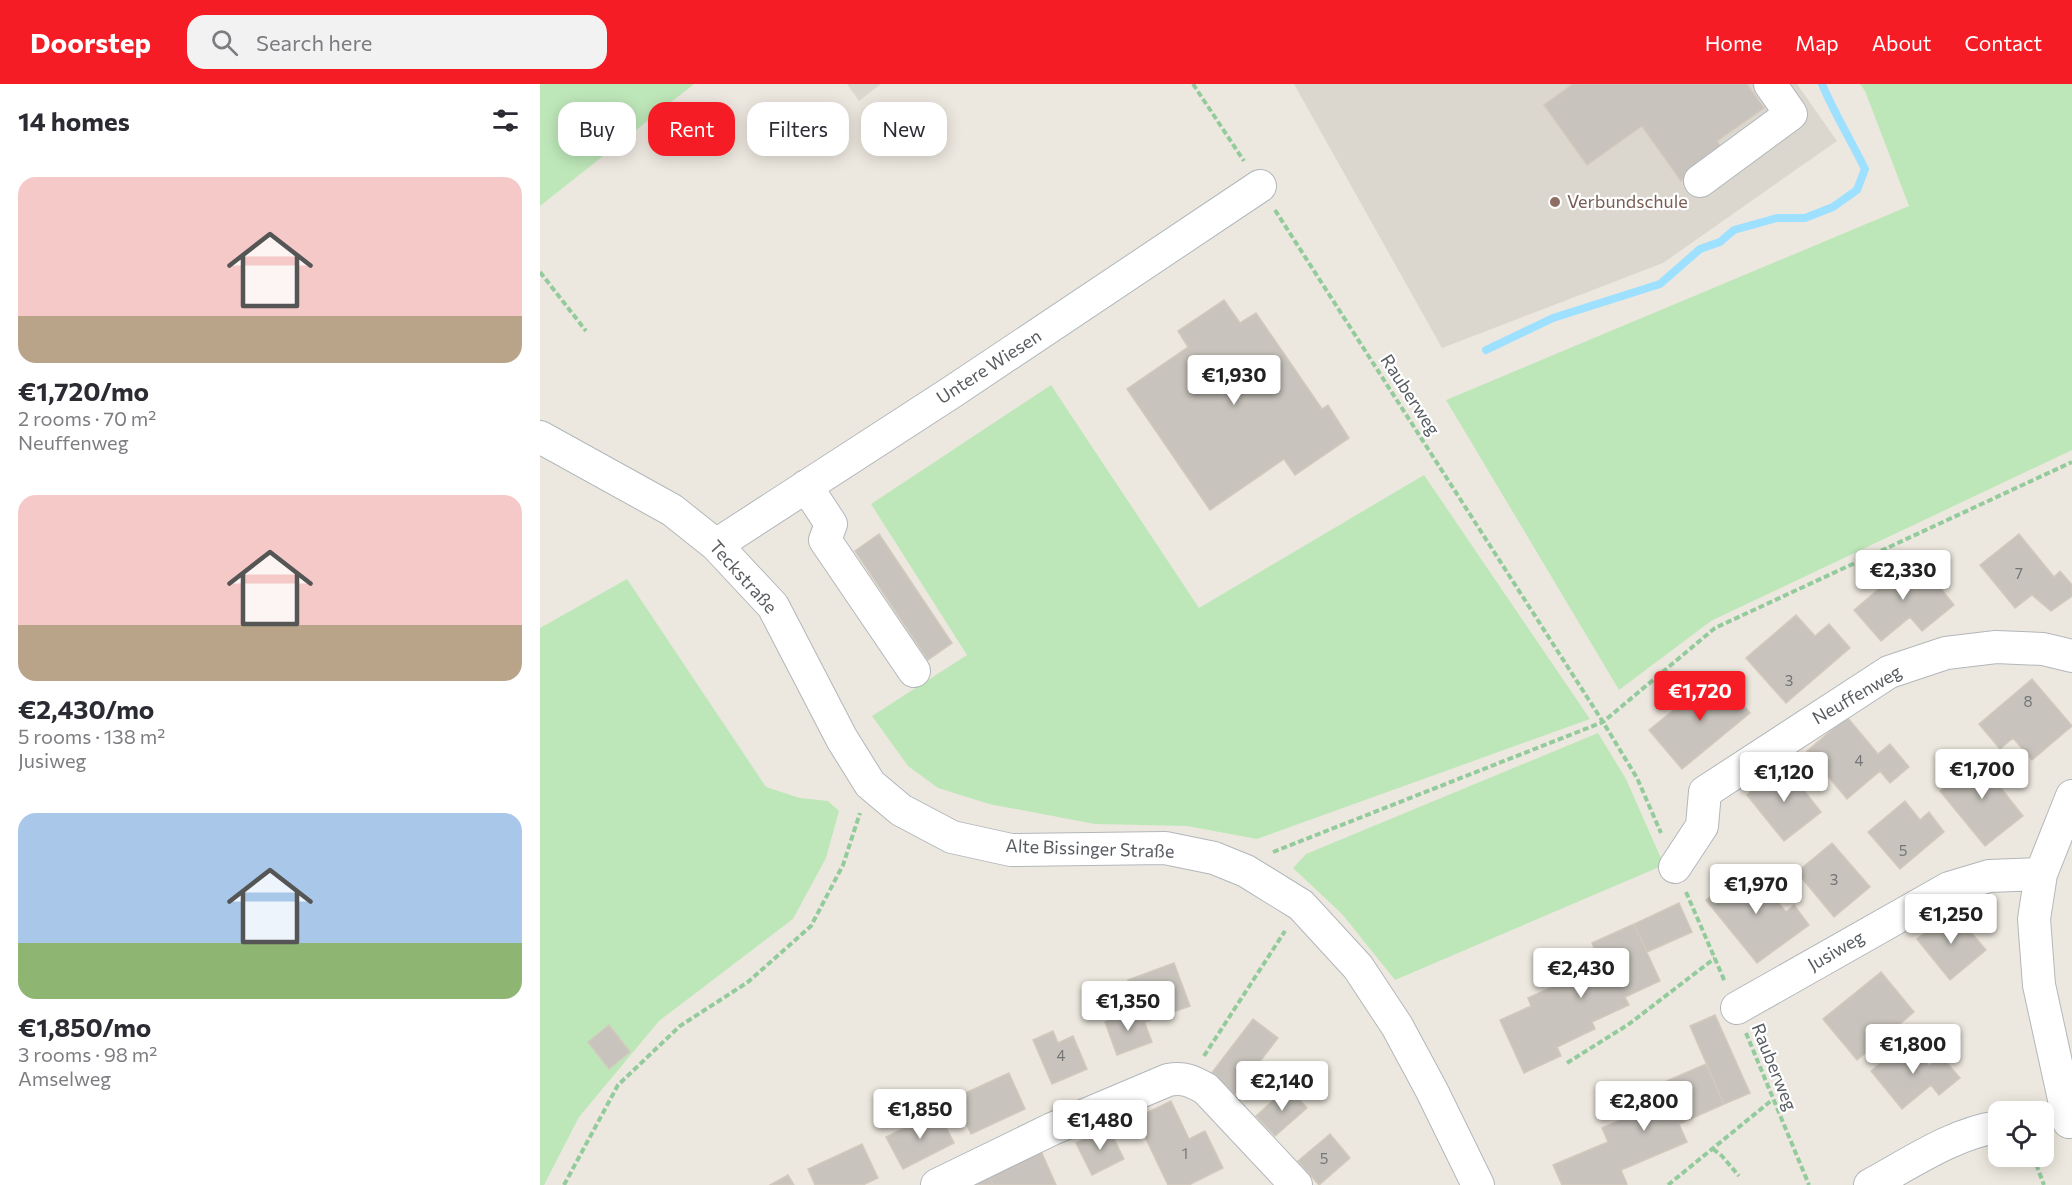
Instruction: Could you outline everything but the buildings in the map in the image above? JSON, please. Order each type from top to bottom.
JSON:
[{"type":"street","points":[[1700,181],[1791,114],[1770,84]]},
{"type":"street","name":"Untere Wiesen","points":[[716,545],[962,385],[1260,186]]},
{"type":"street","name":"Teckstraße","points":[[540,437],[672,510],[716,545],[773,606],[842,739],[870,784],[901,810]]},
{"type":"street","points":[[806,486],[831,524],[825,540],[914,671]]},
{"type":"street","name":"Neuffenweg","points":[[1675,867],[1702,825],[1705,792],[1889,672],[1946,653],[1996,647],[2043,649],[2072,656]]},
{"type":"street","points":[[2061,1122],[2039,985],[2034,919],[2041,874],[2072,796]]},
{"type":"street","name":"Alte Bissinger Straße","points":[[901,810],[952,837],[1011,850],[1166,848],[1214,858],[1246,871],[1301,905],[1358,968],[1397,1026],[1478,1185]]},
{"type":"street","name":"Jusiweg","points":[[1737,1008],[1949,888],[1989,876],[2041,874]]},
{"type":"street","points":[[937,1185],[1052,1129],[1168,1080],[1178,1078],[1189,1079],[1206,1089],[1296,1185]]},
{"type":"street","points":[[1870,1185],[1934,1150],[1988,1128]]},
{"type":"path","name":"Rauberweg","points":[[1193,84],[1637,778],[1737,1008],[1809,1185]]},
{"type":"path","points":[[540,272],[586,331]]},
{"type":"path","points":[[1246,871],[1260,856],[1603,722],[1715,628],[2072,462]]},
{"type":"path","points":[[564,1185],[618,1085],[680,1026],[748,982],[811,926],[843,865],[870,784]]},
{"type":"path","points":[[1189,1079],[1301,905]]},
{"type":"path","points":[[1567,1063],[1629,1024],[1715,958]]},
{"type":"path","points":[[1668,1185],[1773,1100]]},
{"type":"path","points":[[1713,1149],[1739,1176]]},
{"type":"path","points":[[2037,1167],[2044,1185]]},
{"type":"shaded area","points":[[847,84],[881,84],[859,101]]},
{"type":"shaded area","name":"Verbundschule","points":[[1294,84],[1797,84],[1837,141],[1663,263],[1442,348]]},
{"type":"green space","points":[[540,84],[694,84],[671,102],[648,102],[648,120],[636,130],[636,102],[558,102],[558,156],[603,156],[540,206]]},
{"type":"green space","points":[[1860,84],[2072,84],[2072,450],[1711,621],[1619,690],[1446,400],[1909,206],[1865,91]]},
{"type":"green space","points":[[1051,385],[1199,608],[1424,475],[1590,719],[1257,839],[1187,826],[1095,824],[989,804],[938,788],[908,766],[872,716],[967,655],[871,504]]},
{"type":"green space","points":[[627,579],[766,787],[800,798],[828,801],[839,811],[826,858],[793,919],[659,1021],[579,1117],[544,1185],[540,1185],[540,628]]},
{"type":"green space","points":[[1598,733],[1626,779],[1664,865],[1395,980],[1342,914],[1293,868],[1306,854]]},
{"type":"waterway","points":[[1486,350],[1553,318],[1660,284],[1700,249],[1720,242],[1734,230],[1777,218],[1805,218],[1833,207],[1857,190],[1865,169],[1822,84]]},
{"type":"place","name":"Verbundschule","points":[[1555,202]]}]
